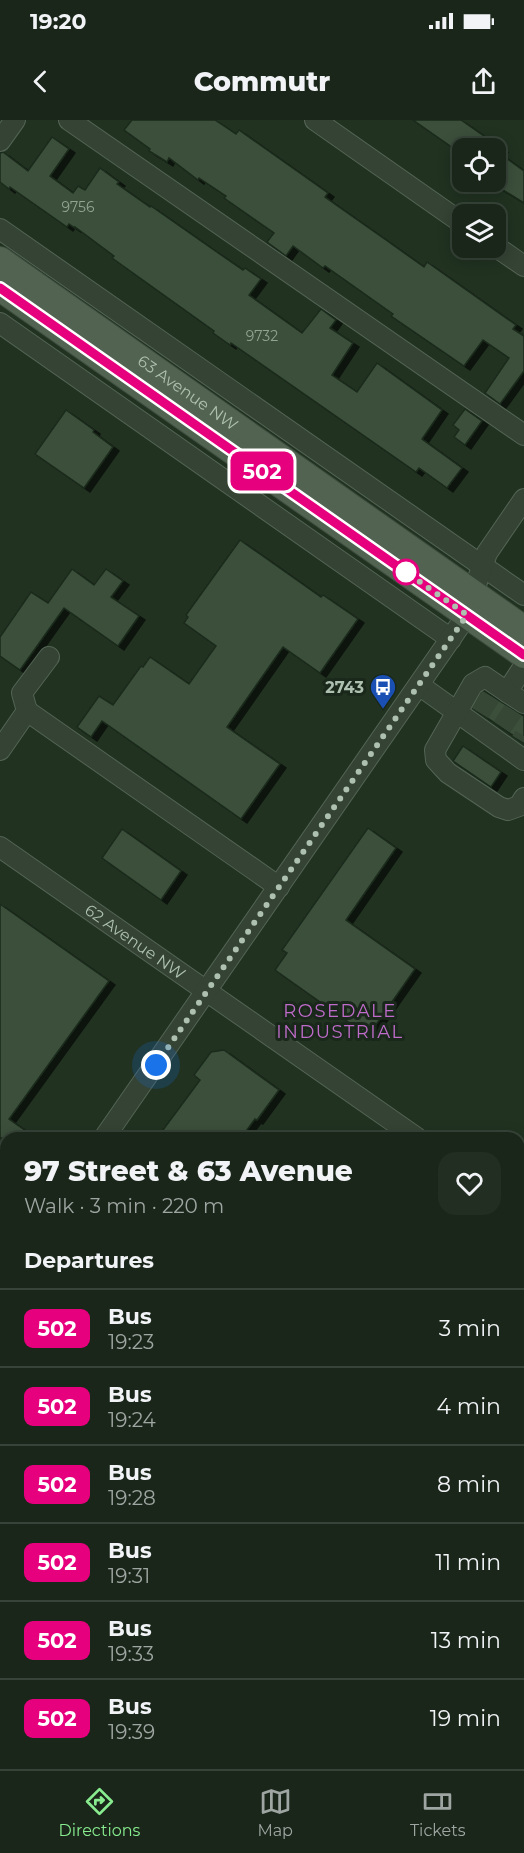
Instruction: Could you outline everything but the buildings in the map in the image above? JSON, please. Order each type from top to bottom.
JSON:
[{"type":"main road","name":"63 Avenue NW","points":[[0,260],[470,604],[524,655]]},
{"type":"main road","name":"63 Avenue NW","points":[[0,288],[281,484],[470,604],[524,629]]},
{"type":"street","points":[[0,141],[15,120]]},
{"type":"street","points":[[69,120],[524,435]]},
{"type":"street","points":[[315,120],[452,216]]},
{"type":"street","name":"63 Avenue NW","points":[[0,229],[524,595]]},
{"type":"street","points":[[506,254],[524,266]]},
{"type":"street","points":[[0,323],[451,639]]},
{"type":"street","points":[[211,470],[228,446]]},
{"type":"street","points":[[264,507],[281,484]]},
{"type":"street","points":[[108,1132],[451,639],[470,604],[487,553],[524,500]]},
{"type":"street","points":[[49,657],[22,693],[27,711],[279,887]]},
{"type":"street","points":[[524,666],[509,697],[485,677],[473,684],[435,750],[436,760],[448,773],[499,807],[508,810],[519,806],[524,798]]},
{"type":"street","points":[[419,685],[456,711],[476,718],[519,751]]},
{"type":"street","points":[[0,750],[27,711]]},
{"type":"street","name":"62 Avenue NW","points":[[0,846],[408,1132]]},
{"type":"tunnel","points":[[480,713],[492,694]]},
{"type":"tunnel","points":[[502,727],[514,709]]},
{"type":"tunnel","points":[[521,741],[524,736]]},
{"type":"bus line","name":"502","points":[[0,288],[524,655]]},
{"type":"place","name":"2743","points":[[383,710]]},
{"type":"district","name":"ROSEDALE INDUSTRIAL","points":[[340,1021]]},
{"type":"route","points":[[156,1065],[467,615],[406,572]]}]
